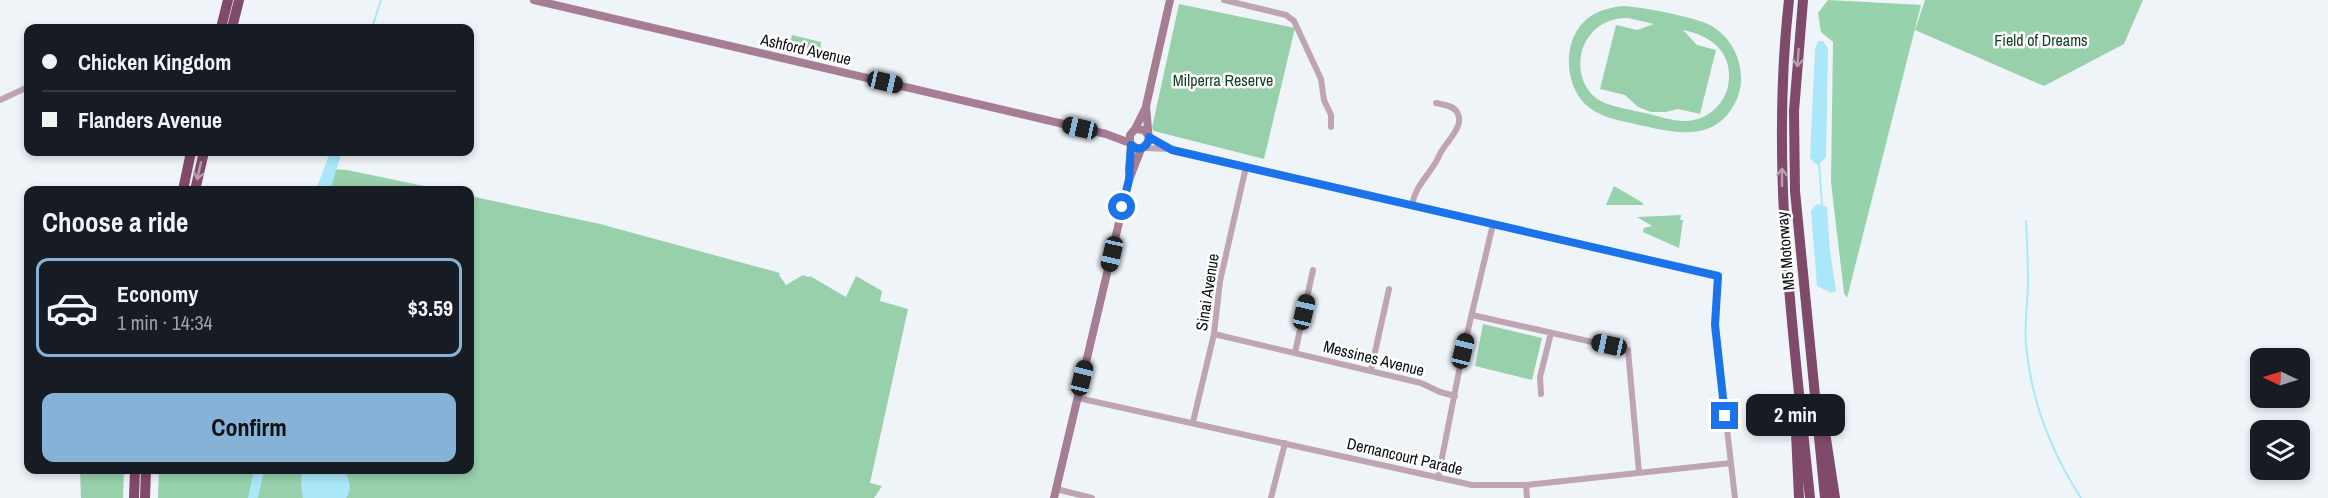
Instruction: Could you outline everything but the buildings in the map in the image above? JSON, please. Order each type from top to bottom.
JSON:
[{"type":"highway","points":[[222,24],[228,0]]},
{"type":"highway","points":[[233,24],[239,0]]},
{"type":"highway","name":"M5 Motorway","points":[[1789,0],[1781,122],[1782,197],[1810,498]]},
{"type":"highway","name":"M5 Motorway","points":[[1803,0],[1794,111],[1795,191],[1825,498]]},
{"type":"highway","points":[[184,186],[190,156]]},
{"type":"highway","points":[[196,186],[203,156]]},
{"type":"highway","points":[[1788,277],[1799,498]]},
{"type":"highway","points":[[1807,328],[1835,498]]},
{"type":"highway","points":[[134,498],[135,474]]},
{"type":"highway","points":[[145,498],[146,474]]},
{"type":"main road","name":"Ashford Avenue","points":[[534,0],[1106,134],[1130,144]]},
{"type":"main road","points":[[1129,180],[1130,144],[1133,131],[1146,106],[1170,0]]},
{"type":"main road","points":[[1055,494],[1129,180],[1142,148],[1147,144],[1146,106]]},
{"type":"main road","points":[[1133,131],[1144,130],[1148,136]]},
{"type":"main road","name":"Ashford Avenue","points":[[1106,134],[1133,131]]},
{"type":"main road","points":[[1130,144],[1136,148],[1142,148]]},
{"type":"street","points":[[1224,0],[1287,15],[1294,21],[1321,79],[1324,100],[1331,115],[1330,127]]},
{"type":"street","points":[[0,100],[24,89]]},
{"type":"street","points":[[1412,205],[1414,195],[1437,162],[1443,148],[1454,135],[1458,122],[1458,113],[1455,110],[1436,103]]},
{"type":"street","points":[[1148,136],[1172,150]]},
{"type":"street","points":[[1142,148],[1172,150],[1718,276],[1715,325],[1735,498]]},
{"type":"street","name":"Sinai Avenue","points":[[1193,422],[1214,334],[1220,282],[1246,167]]},
{"type":"street","points":[[1438,478],[1493,224]]},
{"type":"street","points":[[1295,353],[1313,270]]},
{"type":"street","points":[[1371,370],[1389,289]]},
{"type":"street","points":[[1472,315],[1628,350],[1639,472]]},
{"type":"street","points":[[1541,394],[1540,377],[1551,333]]},
{"type":"street","name":"Messines Avenue","points":[[1214,334],[1371,370],[1421,383],[1455,396]]},
{"type":"street","name":"Dernancourt Parade","points":[[1077,398],[1438,478],[1485,486],[1526,485],[1731,463]]},
{"type":"street","points":[[1271,498],[1285,443]]},
{"type":"street","points":[[1526,485],[1527,498]]},
{"type":"street","points":[[1055,494],[1092,498]]},
{"type":"green space","points":[[1828,0],[1921,5],[1847,298],[1844,293],[1831,182],[1833,42],[1821,32],[1818,13]]},
{"type":"green space","name":"Field of Dreams","points":[[1925,0],[2143,0],[2124,44],[2044,86],[1915,30]]},
{"type":"green space","name":"Milperra Reserve","points":[[1179,4],[1295,28],[1264,159],[1154,131],[1152,128]]},
{"type":"green space","points":[[1616,7],[1641,8],[1685,17],[1714,27],[1723,35],[1731,44],[1736,55],[1741,78],[1736,101],[1727,115],[1717,124],[1705,130],[1678,132],[1615,119],[1596,112],[1585,104],[1578,96],[1570,75],[1569,53],[1572,43],[1582,24],[1590,16]],"holes":[[[1621,18],[1654,24],[1637,30],[1616,25],[1600,89],[1625,95],[1638,107],[1651,112],[1678,109],[1700,114],[1716,50],[1697,45],[1683,30],[1692,32],[1716,45],[1726,59],[1728,67],[1726,94],[1716,108],[1702,118],[1680,121],[1620,108],[1597,99],[1585,85],[1580,67],[1582,49],[1594,31],[1609,21]]]},
{"type":"green space","points":[[792,35],[821,42],[820,60],[788,53]]},
{"type":"green space","points":[[331,169],[347,170],[424,186],[326,186]]},
{"type":"green space","points":[[1614,186],[1643,203],[1643,205],[1606,205]]},
{"type":"green space","points":[[474,197],[600,224],[780,273],[786,285],[803,275],[810,276],[846,297],[856,276],[882,291],[880,301],[908,309],[870,483],[882,486],[874,498],[255,498],[260,474],[474,474]]},
{"type":"green space","points":[[1681,215],[1680,220],[1683,220],[1679,248],[1643,232],[1644,228],[1652,226],[1637,217]]},
{"type":"green space","points":[[1483,324],[1542,338],[1532,380],[1475,366]]},
{"type":"green space","points":[[80,474],[124,474],[123,498],[81,498]]},
{"type":"green space","points":[[159,474],[260,474],[255,498],[158,498]]},
{"type":"water","points":[[1818,41],[1823,41],[1828,49],[1826,157],[1816,164],[1810,158],[1815,49]]},
{"type":"water","points":[[329,156],[341,156],[331,186],[317,186]]},
{"type":"water","points":[[1817,204],[1827,207],[1836,291],[1832,293],[1817,286],[1811,210]]},
{"type":"water","points":[[253,474],[263,474],[258,498],[248,498]]},
{"type":"water","points":[[302,474],[346,474],[350,484],[346,498],[303,498]]},
{"type":"waterway","points":[[373,24],[381,0]]},
{"type":"waterway","points":[[1819,164],[1822,205]]},
{"type":"waterway","points":[[2026,221],[2028,281],[2026,337],[2032,385],[2052,444],[2081,498]]},
{"type":"route","points":[[1122,207],[1129,180],[1131,145],[1142,148],[1149,141],[1149,137],[1172,150],[1718,276],[1715,325],[1725,416]]}]
